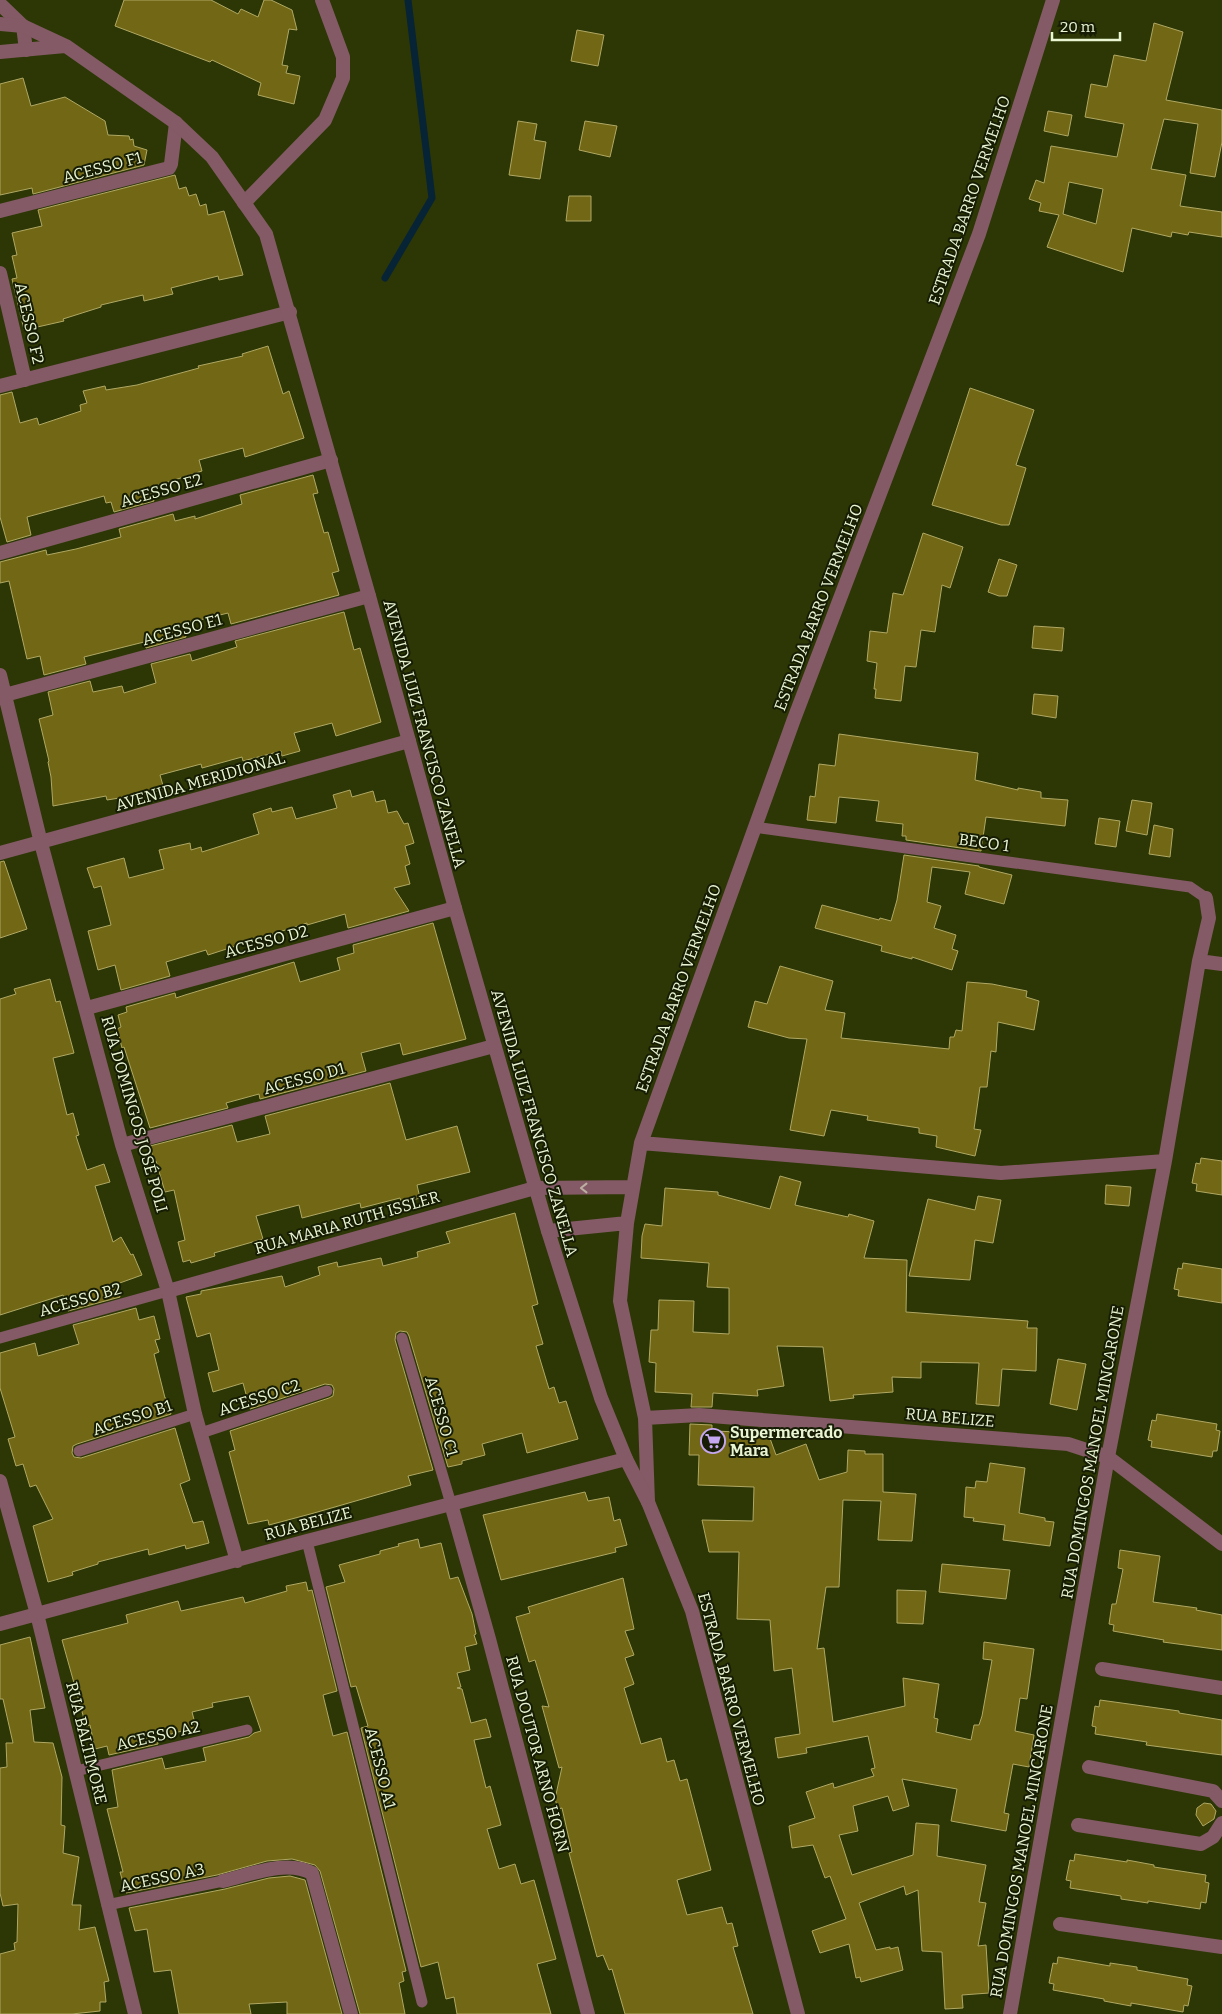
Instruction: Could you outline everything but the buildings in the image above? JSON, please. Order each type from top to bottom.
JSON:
[{"type":"street","points":[[244,203],[325,120],[344,78],[343,57],[322,0]]},
{"type":"street","name":"ESTRADA BARRO VERMELHO","points":[[798,2014],[692,1610],[648,1502],[645,1418],[620,1301],[628,1223],[642,1143],[804,691],[980,234],[1053,0]]},
{"type":"street","points":[[0,4],[23,26],[26,50]]},
{"type":"street","name":"AVENIDA LUIZ FRANCISCO ZANELLA","points":[[0,24],[23,26],[66,46],[176,123],[212,157],[266,234],[290,312],[408,741],[535,1188],[601,1398],[626,1460],[648,1502]]},
{"type":"street","points":[[0,52],[66,46]]},
{"type":"street","name":"ACESSO F1","points":[[0,211],[169,168],[172,164],[176,123]]},
{"type":"street","name":"ACESSO F2","points":[[0,273],[25,380]]},
{"type":"street","points":[[0,386],[290,312]]},
{"type":"street","name":"ACESSO E2","points":[[0,553],[331,460]]},
{"type":"street","name":"ACESSO E1","points":[[5,695],[369,596]]},
{"type":"street","name":"RUA DOMINGOS JOSÉ POLI","points":[[0,675],[41,843],[87,1008],[122,1145],[168,1291],[195,1414],[237,1561]]},
{"type":"street","name":"AVENIDA MERIDIONAL","points":[[0,854],[408,741]]},
{"type":"street","name":"RUA DOMINGOS MANOEL MINCARONE","points":[[1010,2014],[1108,1457],[1164,1161],[1199,961],[1209,918],[1206,898]]},
{"type":"street","name":"ACESSO D2","points":[[87,1008],[455,908]]},
{"type":"street","points":[[1199,961],[1222,964]]},
{"type":"street","name":"ACESSO D1","points":[[122,1145],[494,1046]]},
{"type":"street","points":[[642,1143],[1002,1173],[1164,1161]]},
{"type":"street","name":"RUA MARIA RUTH ISSLER","points":[[168,1291],[535,1188],[633,1186]]},
{"type":"street","points":[[548,1231],[628,1223]]},
{"type":"street","name":"RUA BELIZE","points":[[645,1418],[699,1415],[1068,1444],[1108,1457],[1222,1544]]},
{"type":"street","name":"RUA BELIZE","points":[[0,1624],[308,1541],[626,1460]]},
{"type":"street","name":"RUA BALTIMORE","points":[[0,1481],[76,1771],[135,2014]]},
{"type":"street","name":"RUA DOUTOR ARNO HORN","points":[[451,1504],[492,1648],[588,2014]]},
{"type":"street","points":[[1102,1669],[1222,1688]]},
{"type":"street","points":[[1089,1766],[1213,1791],[1222,1801]]},
{"type":"street","points":[[1078,1825],[1201,1844],[1213,1837],[1222,1823]]},
{"type":"street","points":[[223,1881],[282,1868],[302,1868],[312,1873],[351,2014]]},
{"type":"street","points":[[1060,1924],[1222,1947]]},
{"type":"lane","name":"BECO 1","points":[[754,827],[1190,888],[1206,898]]},
{"type":"lane","name":"ACESSO B2","points":[[0,1338],[168,1291]]},
{"type":"lane","name":"ACESSO C1","points":[[402,1338],[451,1504]]},
{"type":"lane","name":"ACESSO C2","points":[[201,1433],[328,1391]]},
{"type":"lane","name":"ACESSO B1","points":[[79,1451],[195,1414]]},
{"type":"lane","name":"ACESSO A1","points":[[308,1541],[422,2002]]},
{"type":"lane","name":"ACESSO A2","points":[[76,1771],[247,1730]]},
{"type":"lane","name":"ACESSO A3","points":[[107,1904],[223,1881]]},
{"type":"waterway","points":[[385,278],[432,198],[408,0]]},
{"type":"place","name":"Supermercado Mara","points":[[713,1441]]}]
